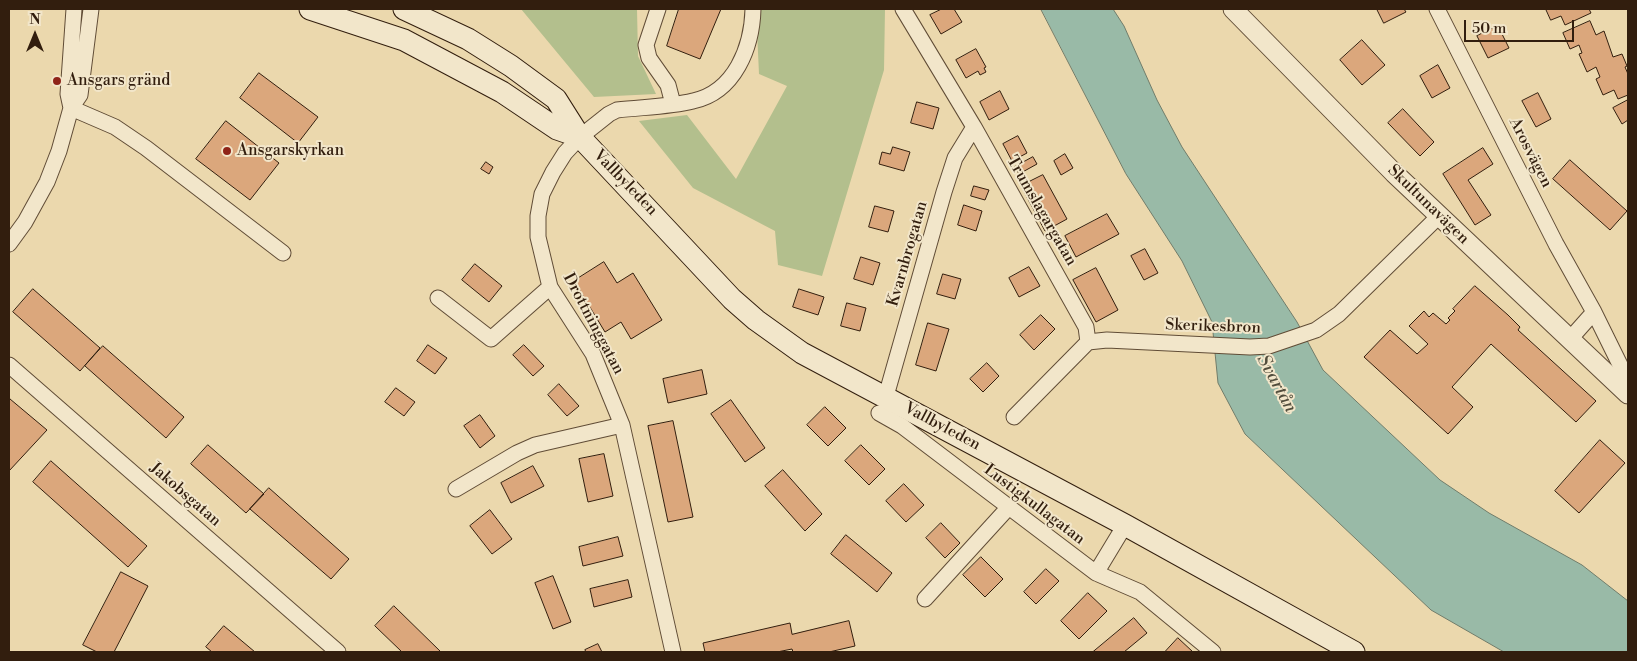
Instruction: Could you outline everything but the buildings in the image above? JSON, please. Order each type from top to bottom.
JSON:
[{"type":"main road","name":"Vallbyleden","points":[[310,9],[404,40],[502,92],[557,129],[580,137]]},
{"type":"main road","name":"Vallbyleden","points":[[404,9],[468,39],[511,66],[556,99],[580,137],[732,299],[756,320],[802,353],[883,404],[1125,525],[1354,652]]},
{"type":"street","points":[[71,108],[68,94],[74,9]]},
{"type":"street","points":[[9,244],[25,222],[46,182],[59,151],[71,108],[80,95],[91,9]]},
{"type":"street","points":[[658,9],[646,45],[649,58],[668,85],[673,104]]},
{"type":"street","name":"Drottninggatan","points":[[672,652],[622,425],[593,354],[550,287],[538,237],[538,216],[542,194],[565,153],[580,137],[608,114],[617,110],[694,101],[709,96],[727,82],[737,69],[748,48],[753,28],[753,9]]},
{"type":"street","name":"Trumslagargatan","points":[[903,9],[974,127],[1082,316],[1088,342]]},
{"type":"street","name":"Skultunavägen","points":[[1233,9],[1334,114],[1628,394]]},
{"type":"street","name":"Arosvägen","points":[[1437,9],[1628,381]]},
{"type":"street","points":[[71,108],[115,127],[146,148],[283,253]]},
{"type":"street","name":"Kvarnbrogatan","points":[[883,404],[955,158],[974,127]]},
{"type":"street","name":"Skerikesbron","points":[[1088,342],[1107,340],[1230,347],[1269,346],[1316,330],[1352,302],[1439,216]]},
{"type":"street","points":[[438,298],[491,339],[550,287]]},
{"type":"street","points":[[1570,339],[1594,312]]},
{"type":"street","points":[[1014,417],[1088,342]]},
{"type":"street","name":"Jakobsgatan","points":[[9,365],[338,652]]},
{"type":"street","name":"Lustigkullagatan","points":[[883,404],[902,426],[1008,508],[1096,573],[1140,592],[1213,652]]},
{"type":"street","points":[[456,489],[517,453],[535,446],[622,425]]},
{"type":"street","points":[[925,599],[1008,508]]},
{"type":"street","points":[[1096,573],[1125,525]]},
{"type":"green space","points":[[521,9],[637,9],[638,56],[656,94],[594,97]]},
{"type":"green space","points":[[756,9],[885,9],[884,70],[822,276],[778,265],[775,231],[693,188],[639,121],[687,115],[736,179],[787,86],[759,74]]},
{"type":"water","name":"Svartån","points":[[1041,9],[1113,9],[1124,26],[1157,100],[1182,147],[1297,322],[1323,370],[1440,480],[1489,513],[1582,565],[1628,601],[1628,652],[1504,652],[1431,610],[1245,434],[1218,383],[1212,322],[1182,261],[1126,174]]},
{"type":"place","name":"Ansgars gränd","points":[[57,81]]},
{"type":"place","name":"Ansgarskyrkan","points":[[227,151]]}]
